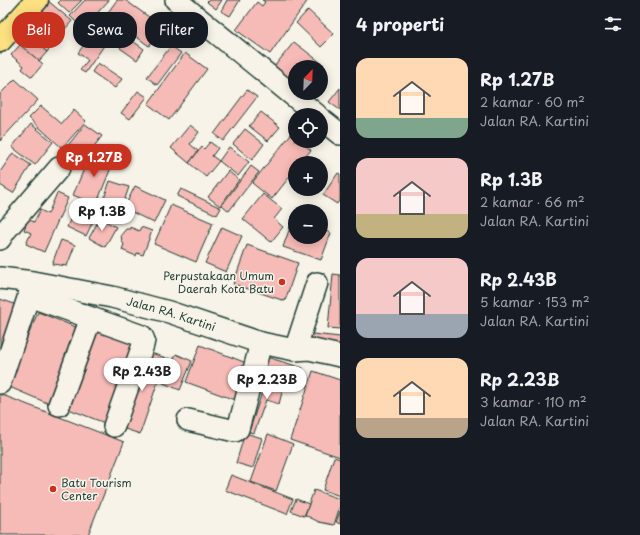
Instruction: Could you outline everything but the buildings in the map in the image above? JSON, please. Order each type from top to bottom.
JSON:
[{"type":"main road","points":[[0,40],[37,0]]},
{"type":"street","points":[[176,0],[308,108]]},
{"type":"street","points":[[328,125],[340,134]]},
{"type":"street","points":[[0,239],[5,231],[59,168]]},
{"type":"street","name":"Jalan RA. Kartini","points":[[0,278],[31,289],[112,297],[169,312],[261,343],[295,350],[309,349],[340,356]]},
{"type":"street","points":[[295,350],[317,283]]},
{"type":"street","points":[[0,383],[31,289],[97,320],[142,336],[144,340],[143,345],[114,426]]},
{"type":"street","points":[[59,405],[97,320],[112,297]]},
{"type":"street","points":[[188,420],[236,430],[238,429],[261,343]]},
{"type":"place","name":"Perpustakaan Umum Daerah Kota Batu","points":[[282,282]]},
{"type":"place","name":"Batu Tourism Center","points":[[53,489]]}]
